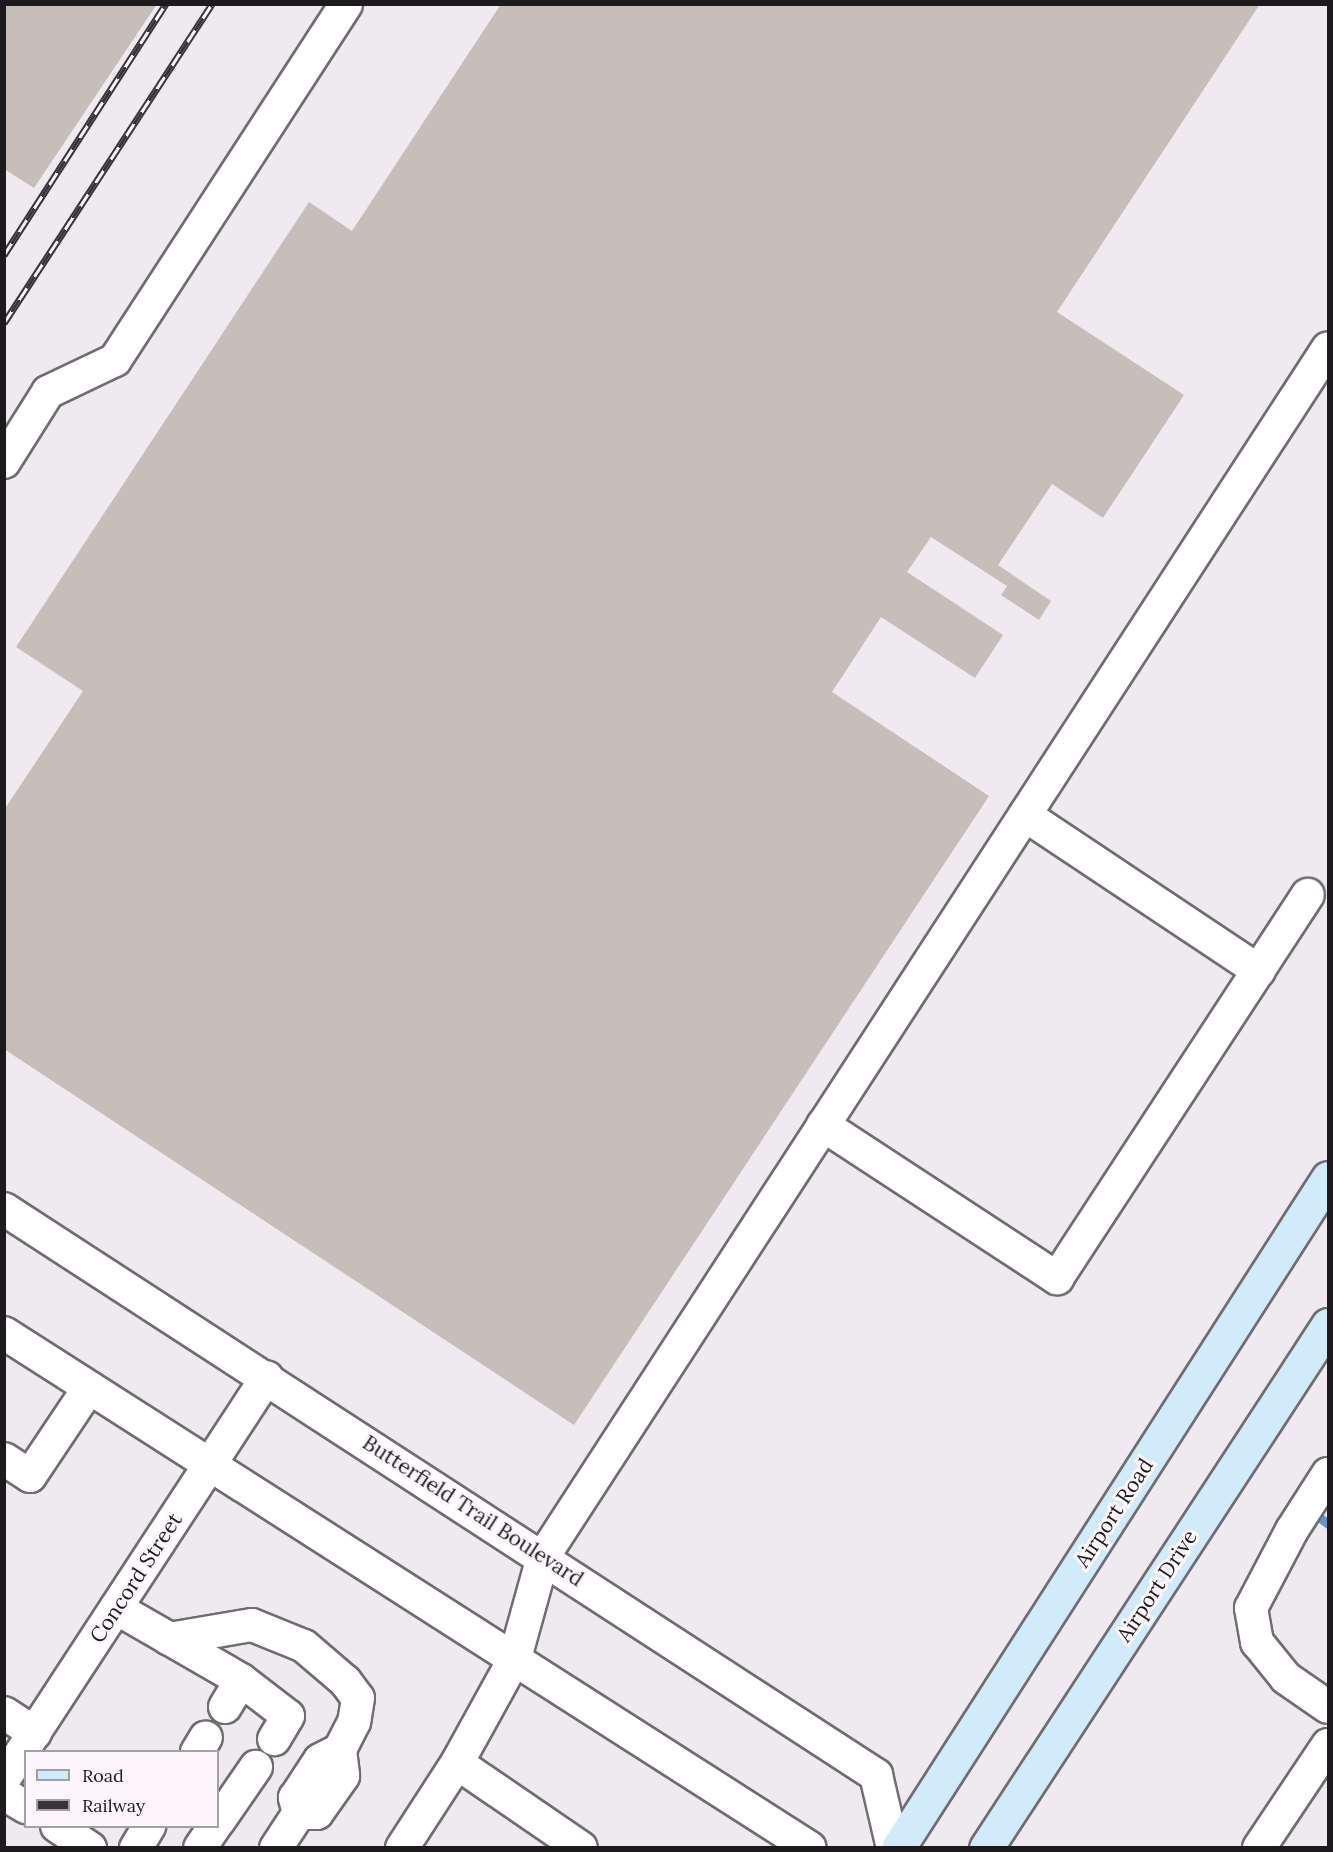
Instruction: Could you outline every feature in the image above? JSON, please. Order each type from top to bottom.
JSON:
[{"type":"main road","name":"Airport Road","points":[[896,1848],[1329,1178]]},
{"type":"main road","name":"Airport Drive","points":[[986,1848],[1329,1325]]},
{"type":"street","points":[[4,462],[48,392],[115,360],[346,4]]},
{"type":"street","points":[[402,1848],[457,1763],[515,1658],[543,1557],[1329,348]]},
{"type":"street","points":[[1025,815],[1259,971]]},
{"type":"street","points":[[823,1125],[1057,1278],[1308,895]]},
{"type":"street","name":"Butterfield Trail Boulevard","points":[[4,1209],[267,1377],[876,1775],[896,1848]]},
{"type":"street","points":[[4,1333],[810,1848]]},
{"type":"street","name":"Concord Street","points":[[4,1779],[267,1377]]},
{"type":"street","points":[[4,1459],[30,1476],[89,1388]]},
{"type":"street","points":[[1329,1474],[1292,1530],[1251,1608],[1257,1642],[1286,1678],[1329,1707]]},
{"type":"street","points":[[116,1608],[241,1680],[288,1716],[274,1739]]},
{"type":"street","points":[[169,1639],[252,1625],[304,1646],[345,1681],[358,1698],[354,1722],[340,1750],[343,1776],[317,1813],[298,1813],[276,1848]]},
{"type":"street","points":[[225,1707],[241,1680]]},
{"type":"street","points":[[4,1713],[35,1733]]},
{"type":"street","points":[[1258,1848],[1329,1745]]},
{"type":"street","points":[[457,1763],[581,1848]]},
{"type":"street","points":[[219,1821],[255,1767]]},
{"type":"street","points":[[4,1794],[24,1806]]},
{"type":"street","points":[[59,1828],[90,1848]]},
{"type":"street","points":[[136,1848],[148,1828]]},
{"type":"street","points":[[200,1848],[214,1828]]},
{"type":"building","points":[[4,4],[157,4],[34,188],[4,169]]},
{"type":"building","points":[[501,4],[1260,4],[1057,312],[1184,395],[1103,518],[1052,484],[998,565],[1051,601],[1039,620],[1001,595],[1007,586],[931,537],[907,572],[1003,635],[975,678],[881,617],[832,692],[989,796],[574,1425],[4,1049],[4,810],[83,691],[16,647],[309,202],[352,231]]},
{"type":"waterway","points":[[1311,1511],[1328,1524]]},
{"type":"railway","points":[[4,255],[166,4]]},
{"type":"railway","points":[[4,323],[212,4]]}]
